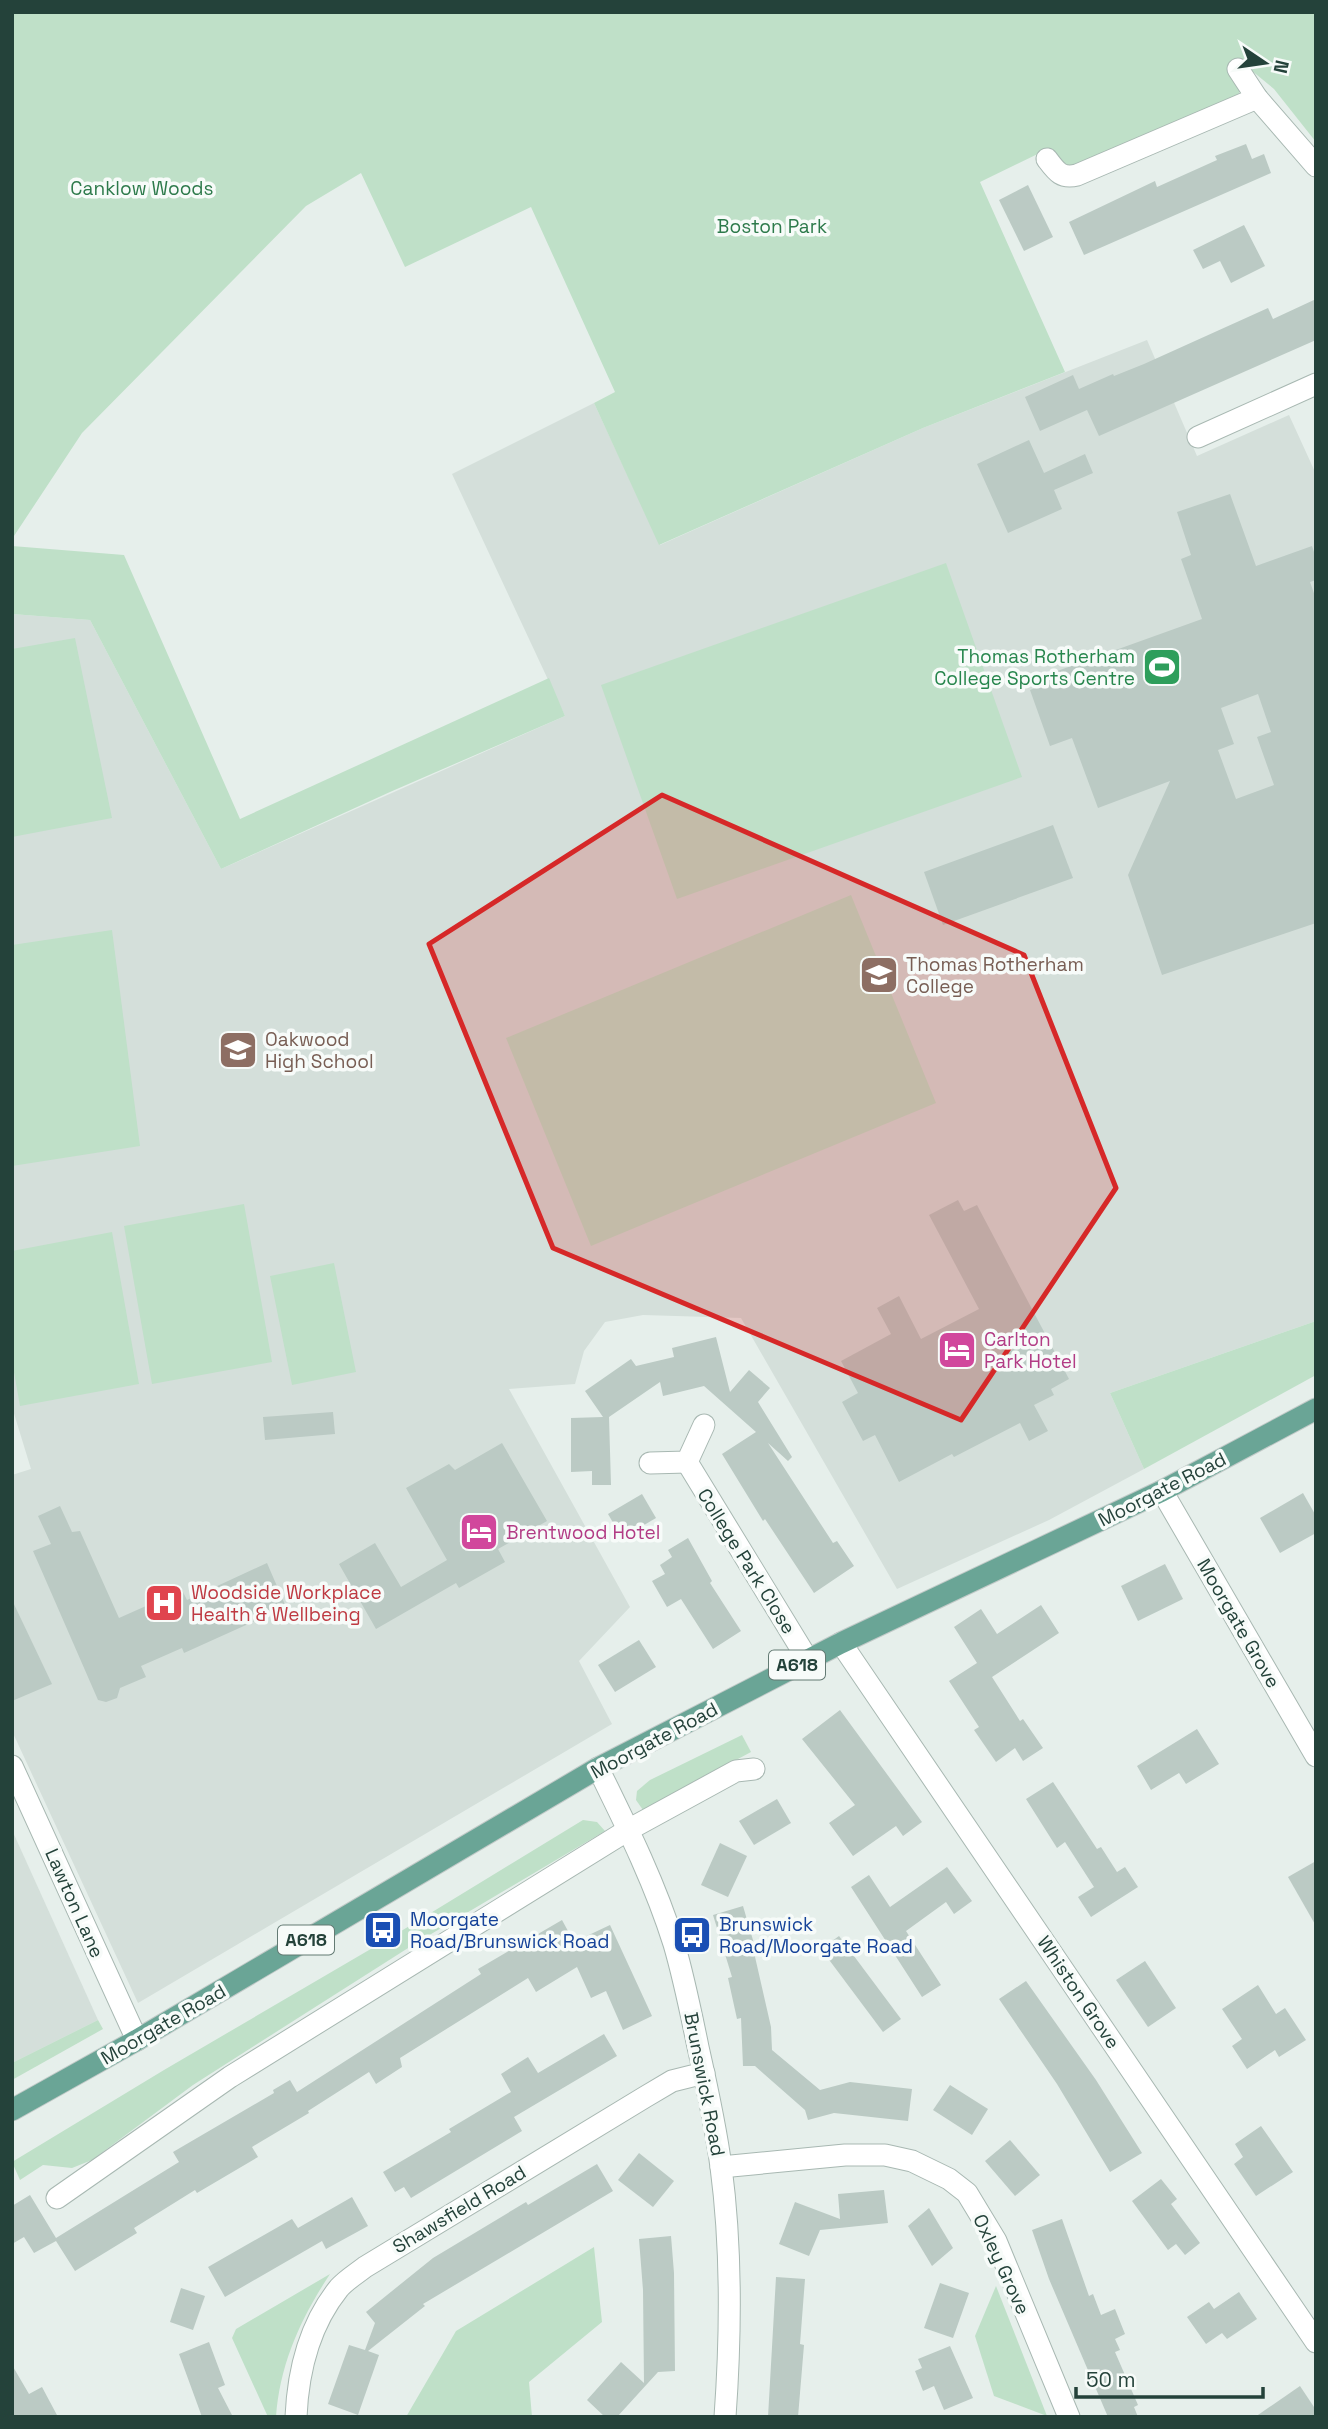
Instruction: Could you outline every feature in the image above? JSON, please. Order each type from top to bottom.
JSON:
[{"type":"main road","name":"Moorgate Road","points":[[12,2110],[137,2040],[598,1768],[841,1643],[1162,1490],[1316,1409]]},
{"type":"street","points":[[1238,69],[1257,98],[1316,166]]},
{"type":"street","points":[[1047,159],[1058,174],[1067,177],[1077,175],[1257,98]]},
{"type":"street","points":[[1198,437],[1316,384]]},
{"type":"street","points":[[650,1463],[687,1462],[704,1425]]},
{"type":"street","name":"College Park Close","points":[[687,1462],[808,1660]]},
{"type":"street","name":"Moorgate Grove","points":[[1162,1490],[1316,1756]]},
{"type":"street","name":"Whiston Grove","points":[[841,1643],[1316,2342]]},
{"type":"street","name":"Lawton Lane","points":[[12,1766],[137,2040]]},
{"type":"street","name":"Brunswick Road","points":[[598,1768],[628,1830],[673,1942],[704,2073],[721,2167],[728,2257],[729,2329],[725,2417]]},
{"type":"street","points":[[57,2198],[230,2077],[628,1830],[736,1771],[754,1769]]},
{"type":"street","name":"Shawsfield Road","points":[[296,2417],[297,2385],[309,2345],[321,2315],[340,2287],[365,2267],[645,2097],[673,2081],[704,2073]]},
{"type":"street","name":"Oxley Grove","points":[[721,2167],[845,2155],[885,2155],[912,2161],[949,2179],[967,2193],[996,2241],[1069,2417]]},
{"type":"highlighted area","points":[[662,795],[1024,955],[1116,1188],[961,1420],[553,1248],[429,944]]},
{"type":"shaded area","points":[[1147,340],[1197,456],[1289,415],[1316,474],[1316,1321],[1110,1393],[1144,1469],[1049,1520],[897,1589],[741,1318],[643,1315],[605,1322],[584,1351],[575,1384],[509,1389],[630,1607],[579,1661],[612,1724],[138,2003],[12,1731],[12,1475],[31,1469],[12,1407],[12,614],[90,620],[221,869],[565,716],[452,474],[594,403],[660,545],[923,428]]},
{"type":"shaded area","points":[[12,1830],[98,2020],[12,2063]]},
{"type":"green space","name":"Boston Park","points":[[12,12],[1316,12],[1316,142],[1274,89],[1246,66],[1238,97],[1077,169],[1061,167],[1048,149],[980,182],[1065,372],[923,428],[659,545],[594,403],[615,392],[531,207],[405,267],[361,173],[306,206],[82,433],[12,539]]},
{"type":"green space","points":[[12,546],[124,555],[240,819],[549,678],[565,716],[221,869],[90,620],[12,614]]},
{"type":"green space","points":[[946,563],[1022,777],[677,899],[601,685]]},
{"type":"green space","points":[[75,638],[112,818],[12,837],[12,649]]},
{"type":"green space","points":[[851,895],[936,1103],[591,1246],[506,1038]]},
{"type":"green space","points":[[112,930],[140,1146],[12,1166],[12,945]]},
{"type":"green space","points":[[244,1204],[272,1362],[152,1384],[124,1226]]},
{"type":"green space","points":[[112,1232],[139,1384],[20,1406],[12,1361],[12,1251]]},
{"type":"green space","points":[[334,1263],[356,1372],[292,1385],[270,1276]]},
{"type":"green space","points":[[1316,1321],[1316,1375],[1144,1469],[1110,1393]]},
{"type":"green space","points":[[742,1735],[751,1752],[643,1810],[636,1800],[637,1791],[650,1780]]},
{"type":"green space","points":[[583,1820],[597,1822],[605,1831],[416,1943],[193,2085],[92,2160],[72,2168],[43,2165],[20,2180],[12,2162]]},
{"type":"green space","points":[[98,2020],[103,2029],[12,2080],[12,2063]]},
{"type":"green space","points":[[594,2247],[602,2322],[529,2382],[532,2417],[406,2417],[456,2331]]},
{"type":"green space","points":[[330,2274],[301,2324],[287,2360],[276,2417],[268,2417],[232,2338],[236,2329]]},
{"type":"green space","points":[[996,2286],[1047,2416],[994,2396],[975,2336]]},
{"type":"building","points":[[1246,144],[1252,159],[1264,154],[1271,173],[1084,255],[1069,222],[1155,181],[1157,187],[1217,160],[1215,156]]},
{"type":"building","points":[[1028,185],[1053,237],[1024,251],[999,200]]},
{"type":"building","points":[[1244,225],[1265,266],[1231,283],[1220,261],[1203,269],[1193,250]]},
{"type":"building","points":[[1316,299],[1316,340],[1099,436],[1087,410],[1040,431],[1025,397],[1073,375],[1079,389],[1144,364],[1268,308],[1273,319]]},
{"type":"building","points":[[1029,440],[1044,473],[1085,454],[1093,473],[1054,490],[1062,509],[1008,533],[977,464]]},
{"type":"building","points":[[1230,494],[1256,566],[1312,546],[1316,558],[1316,580],[1310,582],[1316,599],[1316,923],[1162,975],[1128,875],[1170,781],[1098,808],[1072,738],[1050,746],[1030,690],[1038,687],[1035,679],[1202,619],[1181,559],[1191,555],[1177,512]],"holes":[[[1258,694],[1271,732],[1257,737],[1274,785],[1236,799],[1218,750],[1234,744],[1221,708]]]},
{"type":"building","points":[[1053,825],[1073,878],[943,925],[924,872]]},
{"type":"building","name":"Carlton Park Hotel","points":[[958,1200],[964,1211],[977,1205],[1069,1379],[1051,1389],[1054,1395],[1034,1405],[1048,1431],[1029,1441],[1020,1423],[899,1482],[875,1435],[863,1441],[842,1402],[858,1393],[841,1361],[891,1334],[877,1308],[899,1296],[921,1339],[979,1309],[929,1215]]},
{"type":"building","points":[[716,1337],[730,1392],[749,1370],[770,1388],[758,1402],[792,1457],[788,1461],[768,1443],[833,1543],[837,1541],[854,1566],[814,1593],[765,1519],[763,1521],[722,1454],[756,1432],[704,1386],[663,1396],[660,1382],[609,1417],[611,1485],[592,1485],[592,1471],[571,1472],[571,1418],[603,1417],[585,1391],[631,1359],[636,1366],[674,1357],[672,1348]]},
{"type":"building","points":[[333,1412],[335,1434],[265,1440],[263,1417]]},
{"type":"building","name":"Brentwood Hotel","points":[[502,1443],[547,1521],[498,1549],[505,1562],[459,1588],[456,1583],[376,1629],[339,1564],[375,1543],[401,1587],[447,1560],[406,1488],[449,1464],[455,1470]]},
{"type":"building","points":[[1303,1493],[1316,1516],[1316,1533],[1280,1553],[1260,1518]]},
{"type":"building","points":[[642,1494],[656,1518],[622,1538],[608,1514]]},
{"type":"building","points":[[60,1506],[72,1532],[80,1531],[119,1618],[182,1590],[187,1600],[267,1563],[286,1607],[184,1653],[182,1648],[141,1666],[146,1677],[120,1688],[117,1698],[106,1702],[98,1700],[33,1551],[51,1544],[38,1516]]},
{"type":"building","points":[[688,1538],[712,1581],[710,1583],[741,1631],[713,1649],[681,1599],[667,1607],[652,1581],[665,1574],[660,1565],[672,1557],[668,1550]]},
{"type":"building","points":[[1165,1564],[1183,1599],[1138,1621],[1121,1586]]},
{"type":"building","points":[[12,1600],[52,1684],[12,1701]]},
{"type":"building","points":[[1041,1605],[1059,1633],[992,1677],[1020,1721],[1023,1719],[1043,1748],[1023,1761],[1015,1748],[996,1762],[974,1730],[979,1727],[949,1681],[977,1663],[954,1627],[981,1609],[997,1634]]},
{"type":"building","points":[[639,1640],[656,1667],[615,1692],[598,1665]]},
{"type":"building","points":[[840,1710],[922,1822],[903,1836],[896,1826],[853,1856],[829,1823],[855,1805],[802,1739]]},
{"type":"building","points":[[1197,1729],[1219,1764],[1186,1784],[1179,1773],[1151,1790],[1137,1766]]},
{"type":"building","points":[[1053,1782],[1097,1849],[1101,1847],[1117,1872],[1125,1867],[1138,1887],[1091,1917],[1078,1897],[1094,1887],[1065,1842],[1057,1848],[1026,1799]]},
{"type":"building","points":[[777,1799],[791,1823],[754,1845],[739,1821]]},
{"type":"building","points":[[720,1843],[747,1856],[728,1897],[701,1885]]},
{"type":"building","points":[[1316,1861],[1316,1926],[1288,1877]]},
{"type":"building","points":[[947,1867],[972,1901],[954,1914],[946,1902],[906,1931],[941,1985],[922,1997],[851,1887],[869,1875],[890,1907]]},
{"type":"building","points":[[743,1906],[755,1947],[753,1948],[771,2027],[772,2050],[820,2090],[850,2082],[912,2089],[908,2121],[834,2113],[808,2120],[805,2110],[755,2066],[743,2066],[741,2018],[737,2019],[728,1978],[732,1977],[713,1915]]},
{"type":"building","points":[[562,1920],[574,1942],[610,1925],[652,2016],[623,2030],[606,1991],[591,1998],[577,1967],[536,1992],[528,1978],[400,2058],[402,2067],[376,2084],[369,2072],[308,2111],[309,2113],[252,2147],[258,2157],[197,2193],[195,2190],[134,2228],[137,2233],[75,2271],[56,2241],[34,2253],[24,2237],[12,2244],[12,2206],[30,2195],[56,2238],[179,2162],[173,2152],[274,2093],[273,2090],[290,2080],[297,2092],[481,1974],[478,1969]]},
{"type":"building","points":[[839,1936],[901,2019],[883,2032],[821,1949]]},
{"type":"building","points":[[1145,1961],[1176,2008],[1148,2027],[1116,1980]]},
{"type":"building","points":[[1026,1981],[1096,2080],[1142,2153],[1110,2172],[1057,2084],[999,1999]]},
{"type":"building","points":[[1258,1985],[1276,2014],[1285,2008],[1306,2040],[1279,2057],[1275,2050],[1247,2069],[1232,2046],[1242,2039],[1222,2009]]},
{"type":"building","points":[[604,2034],[617,2056],[514,2117],[522,2131],[411,2198],[404,2187],[395,2192],[383,2172],[451,2132],[449,2129],[511,2092],[501,2074],[528,2057],[538,2073]]},
{"type":"building","points":[[950,2085],[988,2109],[972,2135],[933,2110]]},
{"type":"building","points":[[1261,2126],[1293,2172],[1256,2196],[1234,2164],[1243,2157],[1235,2144]]},
{"type":"building","points":[[1010,2140],[1040,2175],[1015,2196],[985,2161]]},
{"type":"building","points":[[639,2153],[674,2181],[653,2207],[618,2180]]},
{"type":"building","points":[[597,2164],[613,2191],[423,2304],[425,2306],[368,2351],[379,2355],[358,2415],[328,2404],[349,2345],[365,2350],[375,2323],[366,2312],[433,2258],[526,2202],[528,2205]]},
{"type":"building","points":[[1161,2179],[1177,2199],[1171,2204],[1200,2243],[1185,2255],[1176,2244],[1168,2250],[1132,2201]]},
{"type":"building","points":[[884,2190],[888,2223],[820,2230],[809,2256],[779,2244],[795,2202],[840,2219],[838,2194]]},
{"type":"building","points":[[352,2197],[368,2226],[326,2249],[322,2241],[225,2297],[208,2267],[292,2219],[298,2228]]},
{"type":"building","points":[[929,2208],[953,2248],[932,2266],[908,2226]]},
{"type":"building","points":[[1062,2219],[1089,2296],[1093,2294],[1101,2315],[1115,2309],[1125,2334],[1115,2339],[1120,2350],[1115,2352],[1138,2405],[1134,2407],[1138,2417],[1108,2417],[1049,2279],[1032,2230]]},
{"type":"building","points":[[671,2236],[675,2371],[658,2372],[617,2417],[605,2417],[587,2400],[621,2362],[644,2383],[643,2290],[639,2239]]},
{"type":"building","points":[[776,2277],[805,2279],[800,2344],[804,2345],[798,2417],[768,2417]]},
{"type":"building","points":[[940,2283],[969,2293],[953,2338],[924,2328]]},
{"type":"building","points":[[181,2288],[205,2296],[193,2330],[170,2322]]},
{"type":"building","points":[[1239,2292],[1257,2319],[1227,2339],[1222,2333],[1206,2344],[1187,2317],[1209,2302],[1214,2309]]},
{"type":"building","points":[[209,2342],[225,2385],[218,2388],[233,2417],[202,2417],[179,2354]]},
{"type":"building","points":[[950,2346],[973,2398],[944,2410],[934,2386],[923,2391],[915,2371],[922,2368],[918,2359]]},
{"type":"building","points":[[12,2365],[29,2394],[42,2387],[58,2417],[12,2417]]},
{"type":"building","points":[[1300,2386],[1316,2410],[1316,2417],[1255,2417]]},
{"type":"place","name":"Thomas Rotherham College Sports Centre","points":[[1162,667]]},
{"type":"place","name":"Thomas Rotherham College","points":[[879,975]]},
{"type":"place","name":"Oakwood High School","points":[[238,1050]]},
{"type":"place","name":"Carlton Park Hotel","points":[[957,1350]]},
{"type":"place","name":"Brentwood Hotel","points":[[479,1532]]},
{"type":"place","name":"Woodside Workplace Health & Wellbeing","points":[[164,1603]]},
{"type":"place","name":"Moorgate Road/Brunswick Road","points":[[383,1930]]},
{"type":"place","name":"Brunswick Road/Moorgate Road","points":[[692,1935]]},
{"type":"park label","name":"Canklow Woods","points":[[142,188]]}]
